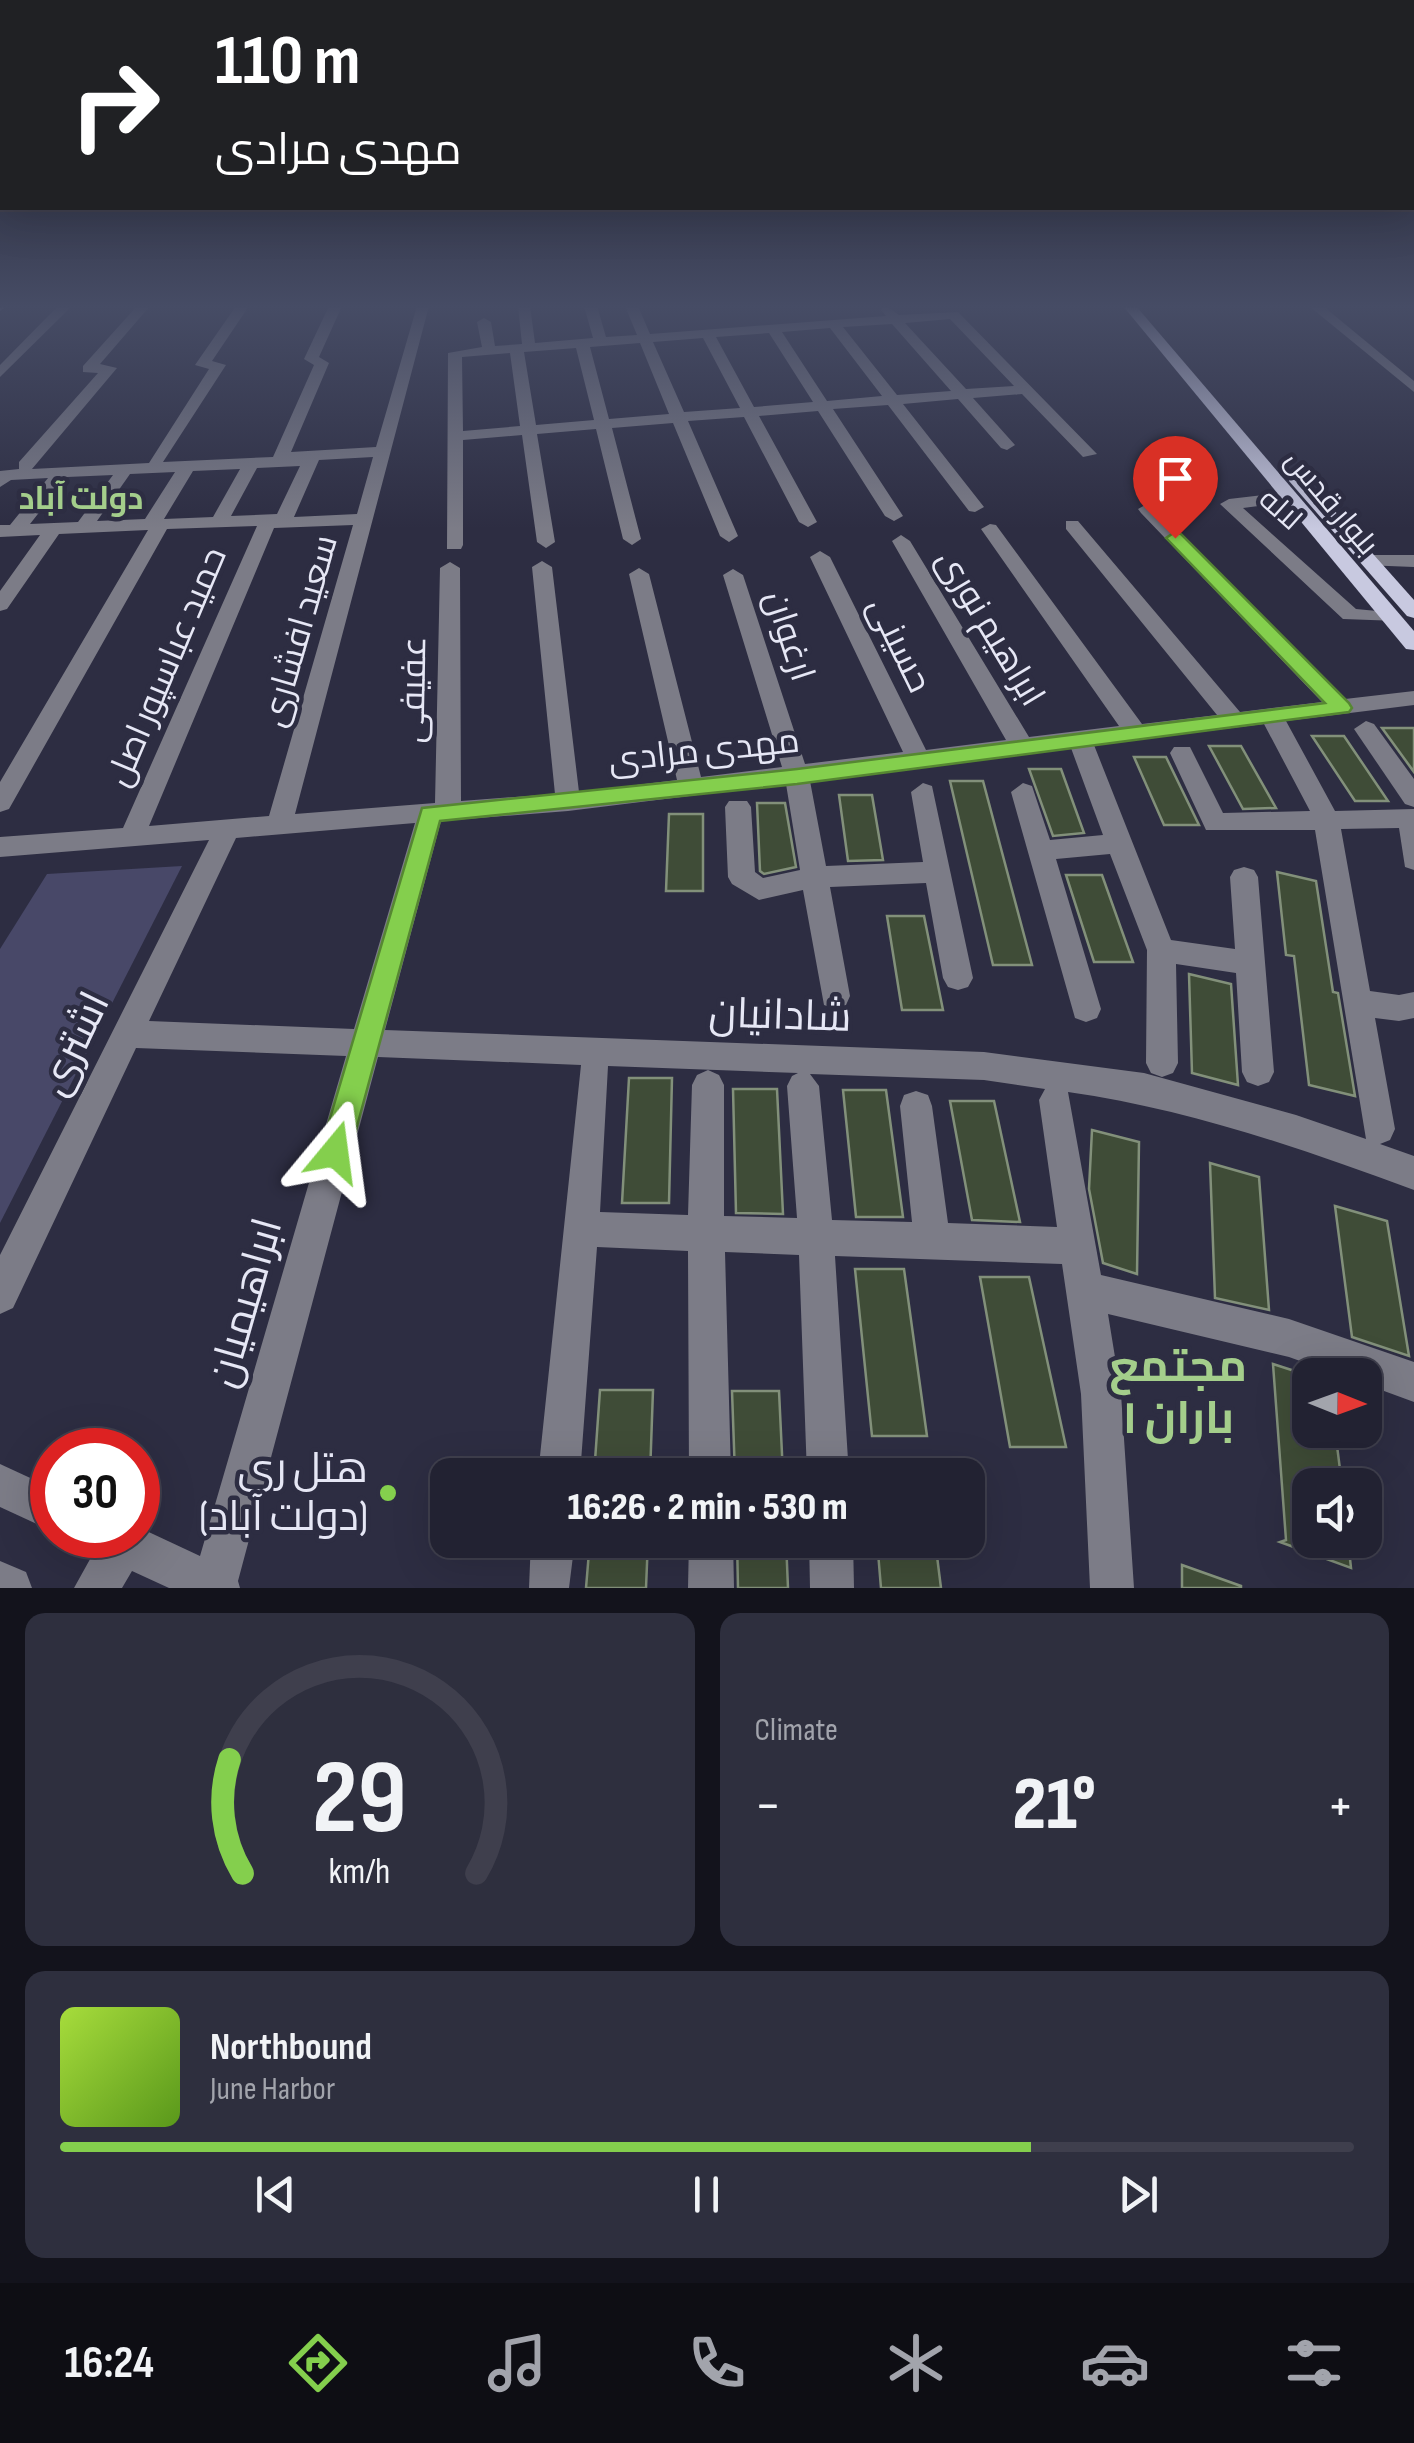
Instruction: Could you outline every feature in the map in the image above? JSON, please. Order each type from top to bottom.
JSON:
[{"type":"main road","name":"بلوار قدس","points":[[1191,380],[1414,644]]},
{"type":"main road","name":"بلوار قدس","points":[[1211,380],[1414,612]]},
{"type":"street","points":[[25,466],[99,380]]},
{"type":"street","points":[[84,528],[142,464],[207,380]]},
{"type":"street","points":[[281,456],[314,380]]},
{"type":"street","name":"سعید افشاری","points":[[279,827],[403,380]]},
{"type":"street","name":"عفیفی","points":[[439,813],[452,557],[456,380]]},
{"type":"street","points":[[526,380],[546,542]]},
{"type":"street","points":[[591,380],[632,539]]},
{"type":"street","points":[[663,380],[729,536]]},
{"type":"street","points":[[733,380],[808,522]]},
{"type":"street","points":[[806,380],[894,516]]},
{"type":"street","points":[[877,380],[974,506]]},
{"type":"street","points":[[949,380],[1008,445]]},
{"type":"street","points":[[1017,380],[1089,454]]},
{"type":"street","points":[[455,436],[1026,388]]},
{"type":"street","points":[[0,482],[6,475],[142,464],[384,452]]},
{"type":"street","points":[[0,467],[310,460],[284,519],[50,534],[5,533]]},
{"type":"street","points":[[219,522],[251,462]]},
{"type":"street","points":[[0,803],[188,465]]},
{"type":"street","points":[[5,533],[64,471]]},
{"type":"street","name":"لاله","points":[[1290,497],[1229,504],[1350,614],[1391,617]]},
{"type":"street","points":[[1147,509],[1341,708]]},
{"type":"street","points":[[5,533],[366,519]]},
{"type":"street","name":"حمید عباسپور اصل","points":[[130,838],[267,524]]},
{"type":"street","points":[[1072,526],[1236,722]]},
{"type":"street","points":[[990,529],[1137,734]]},
{"type":"street","points":[[0,605],[50,534]]},
{"type":"street","name":"ابراهیم نوری","points":[[902,542],[1024,748]]},
{"type":"street","name":"حسینی","points":[[820,558],[919,760]]},
{"type":"street","points":[[1370,562],[1414,561]]},
{"type":"street","points":[[542,567],[568,802]]},
{"type":"street","points":[[639,574],[691,788]]},
{"type":"street","name":"ارغوان","points":[[733,574],[797,776],[835,996]]},
{"type":"street","name":"مهدی مرادی","points":[[0,847],[568,802],[1414,698]]},
{"type":"street","points":[[1272,717],[1326,818],[1378,1129]]},
{"type":"street","points":[[1366,729],[1413,811],[1414,860]]},
{"type":"street","points":[[1080,741],[1161,950],[1162,1064]]},
{"type":"street","points":[[1182,753],[1215,823],[1413,811]]},
{"type":"street","points":[[923,792],[958,978]]},
{"type":"street","points":[[1023,792],[1086,1009]]},
{"type":"street","points":[[738,807],[742,878],[758,889],[815,878],[938,872]]},
{"type":"street","name":"ابراهیمیان","points":[[216,1587],[365,1043],[439,813]]},
{"type":"street","name":"اشتری","points":[[0,1294],[226,831]]},
{"type":"street","points":[[1038,851],[1122,843]]},
{"type":"street","points":[[1244,877],[1258,1072]]},
{"type":"street","points":[[1161,950],[1248,963]]},
{"type":"street","points":[[1357,1002],[1399,1008],[1414,1005]]},
{"type":"street","name":"شادانیان","points":[[128,1034],[984,1066],[1144,1088],[1296,1132],[1414,1173]]},
{"type":"street","points":[[561,1458],[594,1071]]},
{"type":"street","points":[[708,1085],[710,1458]]},
{"type":"street","points":[[804,1086],[827,1458]]},
{"type":"street","points":[[1055,1100],[1101,1394],[1112,1588]]},
{"type":"street","points":[[916,1106],[932,1241]]},
{"type":"street","points":[[583,1229],[1076,1246]]},
{"type":"street","points":[[1082,1289],[1289,1338],[1414,1382]]},
{"type":"street","points":[[0,1485],[30,1499]]},
{"type":"street","points":[[97,1588],[108,1558]]},
{"type":"street","points":[[155,1558],[216,1587]]},
{"type":"street","points":[[710,1558],[711,1588]]},
{"type":"street","points":[[831,1558],[832,1588]]},
{"type":"street","points":[[0,1583],[10,1588]]},
{"type":"shaded area","points":[[182,866],[0,1223],[0,949],[47,874]]},
{"type":"building","points":[[1382,728],[1414,728],[1414,772]]},
{"type":"building","points":[[1312,736],[1344,736],[1388,801],[1355,801]]},
{"type":"building","points":[[1209,746],[1241,746],[1276,808],[1243,809]]},
{"type":"building","points":[[1134,757],[1166,757],[1199,825],[1164,825]]},
{"type":"building","points":[[1029,769],[1061,769],[1084,833],[1053,836]]},
{"type":"building","points":[[950,781],[983,781],[1032,965],[993,965]]},
{"type":"building","points":[[839,795],[872,795],[883,860],[848,861]]},
{"type":"building","points":[[757,803],[785,803],[796,867],[764,874],[760,871]]},
{"type":"building","points":[[669,814],[703,814],[703,891],[666,891]]},
{"type":"building","points":[[1277,872],[1316,881],[1333,992],[1338,993],[1355,1096],[1309,1085],[1294,956],[1286,955]]},
{"type":"building","points":[[1066,875],[1102,875],[1133,962],[1094,962]]},
{"type":"building","points":[[887,916],[924,916],[943,1010],[902,1010]]},
{"type":"building","points":[[1189,974],[1231,984],[1238,1085],[1192,1073]]},
{"type":"building","points":[[629,1078],[672,1078],[669,1203],[622,1203]]},
{"type":"building","points":[[733,1089],[777,1089],[783,1214],[736,1213]]},
{"type":"building","points":[[843,1090],[886,1090],[903,1217],[856,1217]]},
{"type":"building","points":[[950,1101],[994,1101],[1020,1222],[972,1220]]},
{"type":"building","points":[[1092,1130],[1139,1142],[1137,1274],[1103,1263],[1089,1189]]},
{"type":"building","points":[[1210,1163],[1259,1177],[1269,1310],[1215,1298]]},
{"type":"building","points":[[1335,1206],[1387,1221],[1409,1356],[1352,1337]]},
{"type":"building","points":[[855,1269],[904,1269],[927,1436],[872,1436]]},
{"type":"building","points":[[980,1277],[1029,1277],[1066,1447],[1010,1447]]},
{"type":"building","points":[[1273,1364],[1292,1370],[1292,1448],[1337,1448],[1340,1468],[1292,1468],[1292,1546],[1280,1542],[1286,1540]]},
{"type":"building","points":[[600,1390],[653,1390],[651,1458],[595,1458]]},
{"type":"building","points":[[732,1391],[779,1391],[782,1458],[734,1458]]},
{"type":"building","points":[[588,1558],[647,1558],[646,1588],[586,1588]]},
{"type":"building","points":[[737,1558],[787,1558],[788,1588],[738,1588]]},
{"type":"building","points":[[878,1558],[937,1558],[941,1588],[881,1588]]},
{"type":"building","points":[[1324,1558],[1350,1558],[1351,1568]]},
{"type":"building","points":[[1182,1565],[1241,1586],[1241,1588],[1182,1588]]},
{"type":"place","name":"هتل ری (دولت آباد)","points":[[388,1493]]},
{"type":"district","name":"دولت آباد","points":[[81,499]]},
{"type":"district","name":"مجتمع باران ١","points":[[1178,1393]]},
{"type":"route","points":[[335,1152],[430,814],[797,776],[1341,708],[1175,538]]}]
